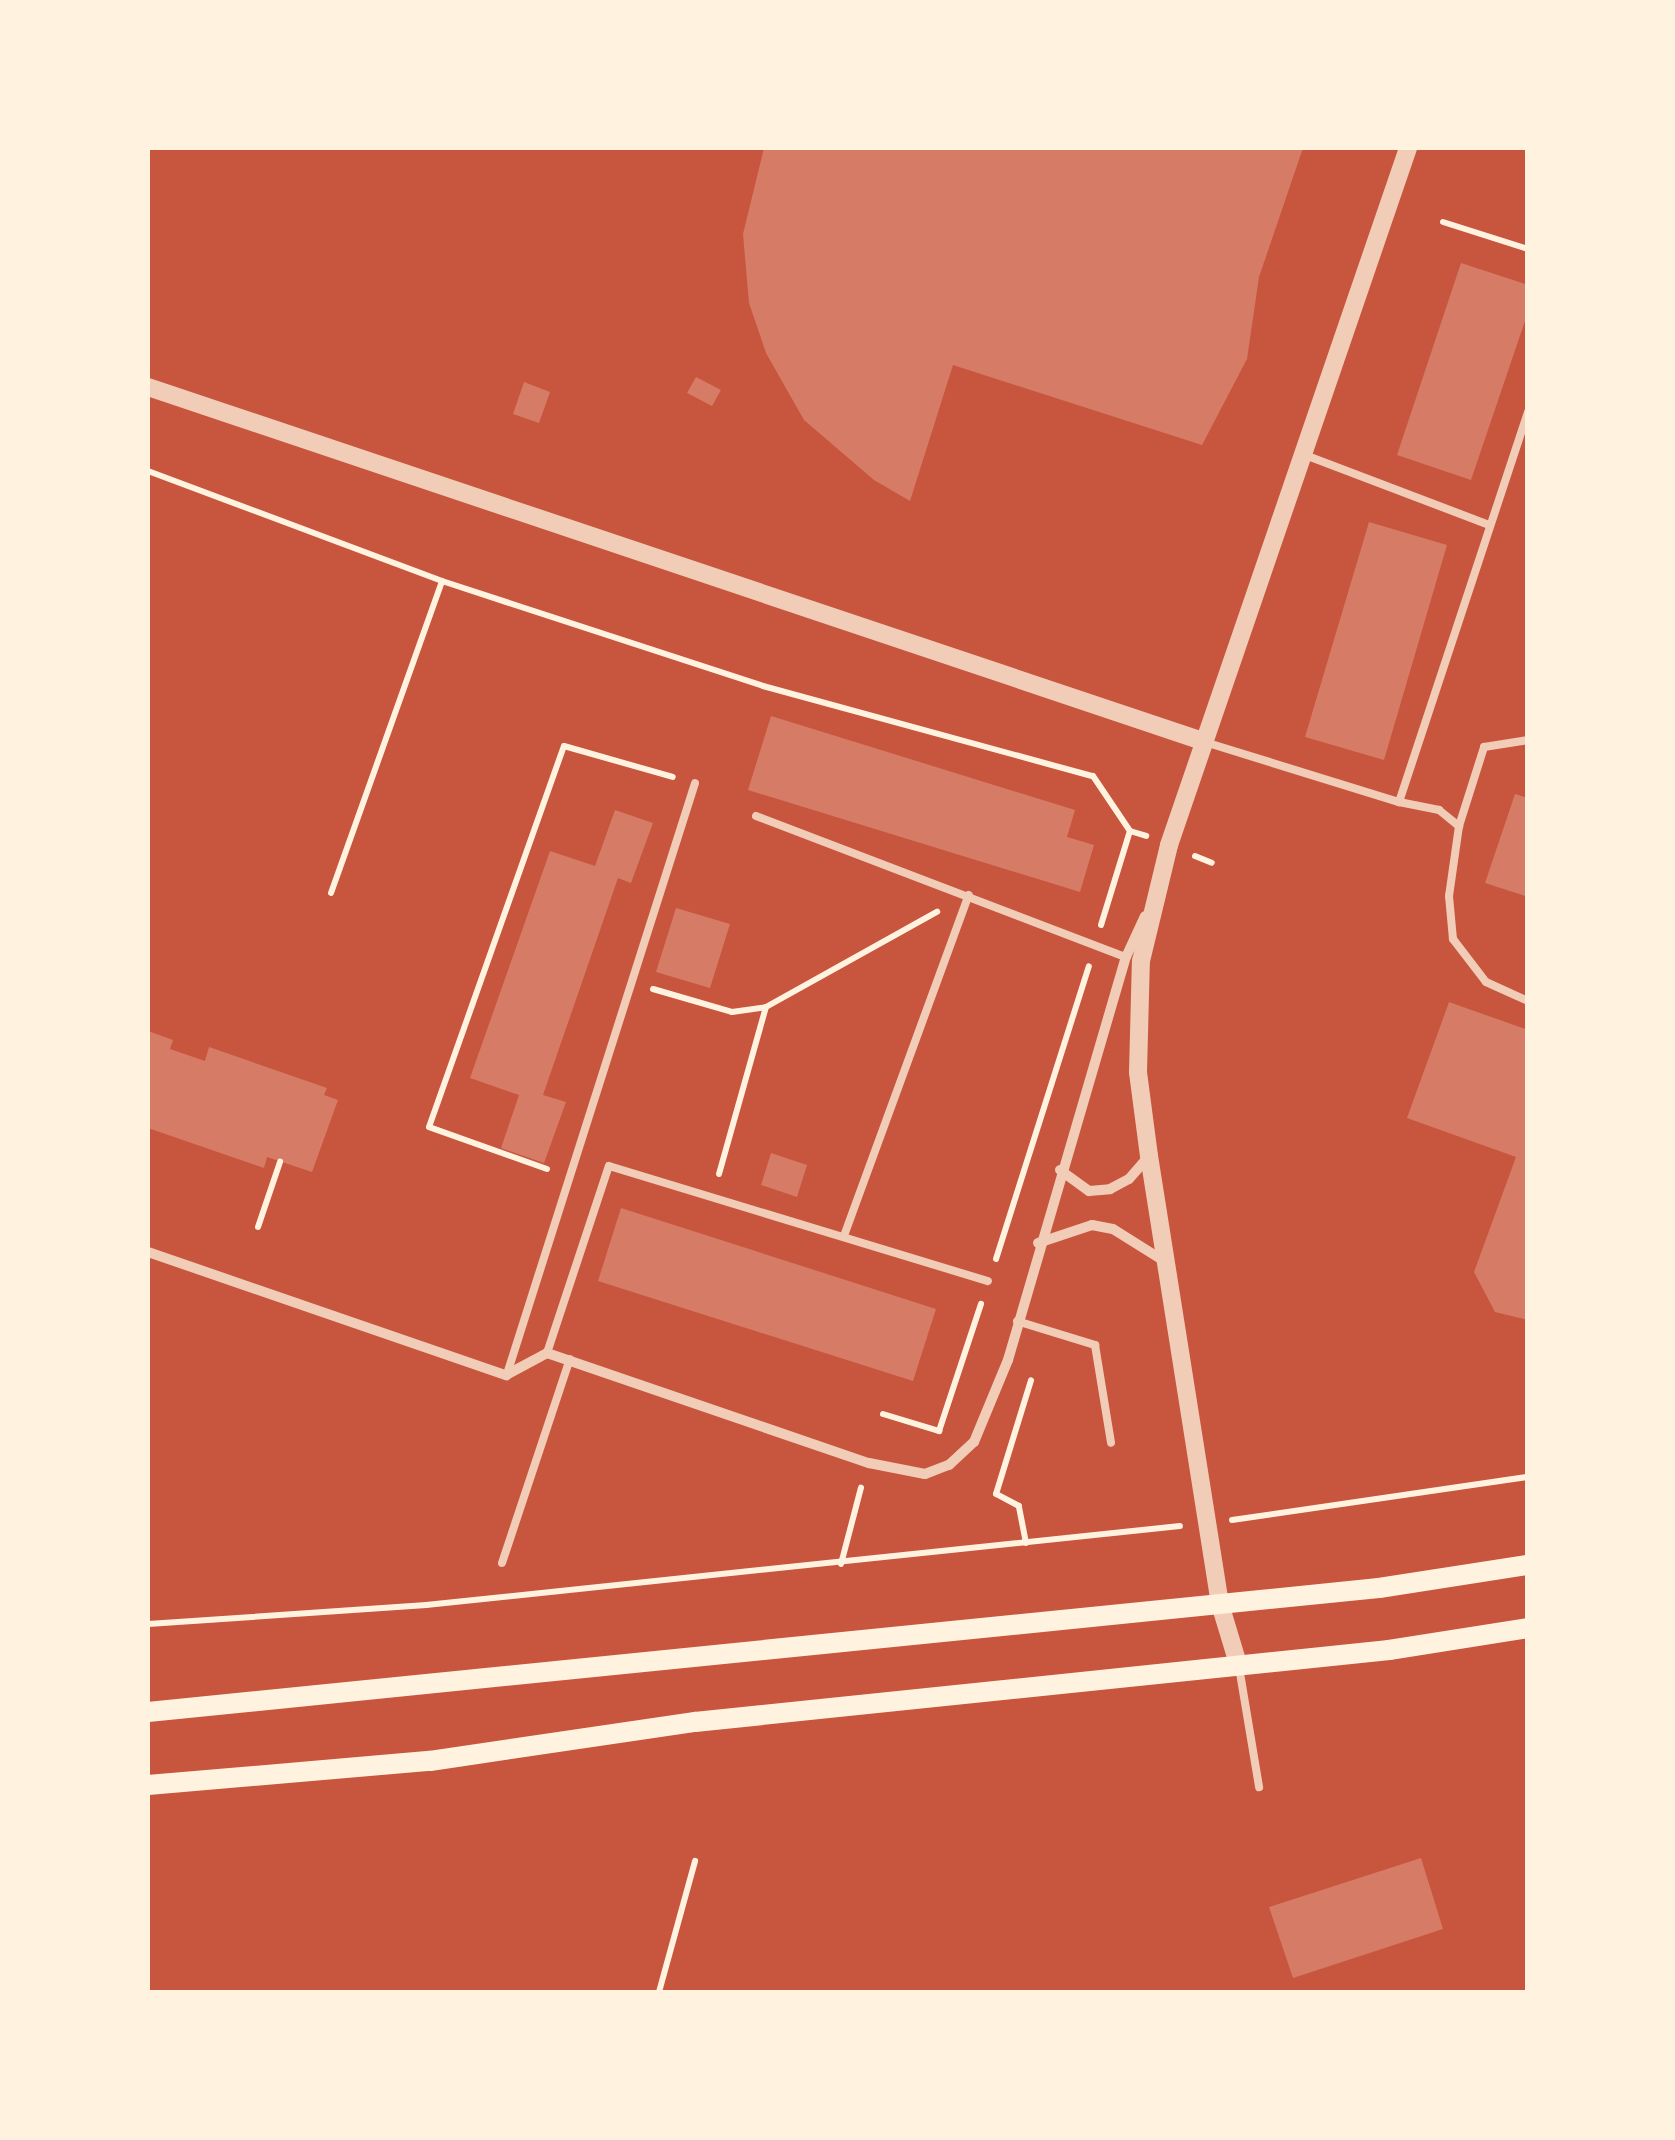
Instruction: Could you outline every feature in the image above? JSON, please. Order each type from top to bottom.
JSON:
[{"type":"main road","points":[[148,1712],[1220,1604],[1528,1565]]},
{"type":"main road","points":[[148,1785],[430,1761],[695,1722],[1239,1667],[1528,1628]]},
{"type":"street","points":[[148,1252],[506,1375],[547,1352],[869,1463],[925,1474],[949,1465],[974,1442],[1018,1321],[1126,956],[1154,897],[1408,148]]},
{"type":"street","points":[[148,388],[1205,742]]},
{"type":"street","points":[[1154,897],[1136,1012],[1149,1156],[1220,1604],[1239,1667]]},
{"type":"street","points":[[1060,1170],[1089,1190],[1110,1189],[1129,1180],[1149,1156]]},
{"type":"street","points":[[1038,1243],[1092,1225],[1114,1229],[1167,1263]]},
{"type":"lane","points":[[1400,802],[1528,412]]},
{"type":"lane","points":[[1305,455],[1489,525]]},
{"type":"lane","points":[[1528,740],[1484,748],[1459,826],[1449,896],[1453,939],[1486,982],[1528,1001]]},
{"type":"lane","points":[[1205,742],[1400,802],[1439,810],[1459,826]]},
{"type":"lane","points":[[506,1375],[695,783]]},
{"type":"lane","points":[[756,816],[1126,956]]},
{"type":"lane","points":[[845,1233],[969,895]]},
{"type":"lane","points":[[547,1352],[608,1166],[845,1233],[988,1282]]},
{"type":"lane","points":[[1018,1321],[1096,1345],[1112,1443]]},
{"type":"lane","points":[[502,1563],[570,1359]]},
{"type":"lane","points":[[1239,1667],[1259,1786]]},
{"type":"path","points":[[1443,222],[1528,249]]},
{"type":"path","points":[[148,472],[442,581],[763,686],[1093,776],[1130,831],[988,1282],[939,1430],[883,1414]]},
{"type":"path","points":[[331,893],[442,581]]},
{"type":"path","points":[[572,1178],[430,1127],[564,746],[695,783]]},
{"type":"path","points":[[632,982],[732,1012],[766,1007],[969,895]]},
{"type":"path","points":[[712,1196],[766,1007]]},
{"type":"path","points":[[258,1227],[280,1162]]},
{"type":"path","points":[[1026,1543],[1020,1506],[996,1494],[1034,1369]]},
{"type":"path","points":[[1245,1518],[1528,1477]]},
{"type":"path","points":[[841,1564],[862,1488]]},
{"type":"path","points":[[148,1624],[426,1605],[1192,1525]]},
{"type":"path","points":[[658,1992],[696,1862]]},
{"type":"building","points":[[764,148],[1303,148],[1259,277],[1247,359],[1202,445],[953,365],[910,501],[874,480],[804,420],[766,353],[749,303],[743,234]]},
{"type":"building","points":[[1461,263],[1528,285],[1528,312],[1471,480],[1397,455]]},
{"type":"building","points":[[696,377],[721,390],[712,406],[687,393]]},
{"type":"building","points":[[524,382],[550,392],[539,423],[513,414]]},
{"type":"building","points":[[1369,522],[1447,545],[1384,760],[1305,737]]},
{"type":"building","points":[[771,716],[1075,810],[1067,837],[1094,845],[1080,892],[748,790]]},
{"type":"building","points":[[1515,794],[1528,798],[1528,897],[1485,883]]},
{"type":"building","points":[[615,810],[653,823],[631,883],[618,878],[543,1095],[566,1102],[544,1163],[501,1148],[519,1095],[470,1078],[550,851],[595,866]]},
{"type":"building","points":[[676,908],[730,924],[710,988],[656,972]]},
{"type":"building","points":[[1449,1002],[1528,1030],[1528,1320],[1495,1312],[1474,1272],[1516,1157],[1407,1118]]},
{"type":"building","points":[[148,1031],[173,1040],[170,1049],[205,1061],[209,1047],[327,1088],[324,1095],[338,1100],[312,1172],[267,1157],[264,1168],[148,1128]]},
{"type":"building","points":[[771,1153],[807,1165],[797,1197],[761,1185]]},
{"type":"building","points":[[621,1208],[936,1309],[913,1381],[598,1281]]},
{"type":"building","points":[[1421,1858],[1443,1929],[1293,1978],[1269,1907]]}]
